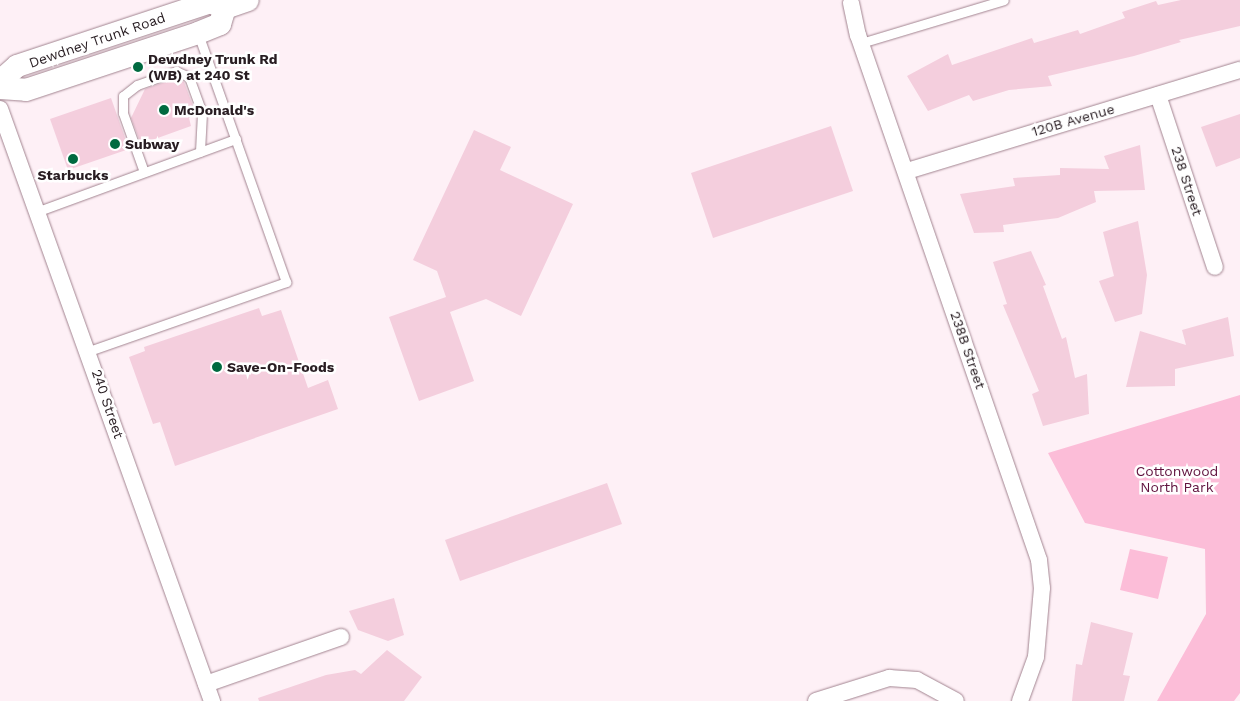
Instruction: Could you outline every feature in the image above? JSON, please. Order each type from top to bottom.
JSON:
[{"type":"main road","name":"Dewdney Trunk Road","points":[[0,81],[17,66],[210,2],[225,8],[248,0]]},
{"type":"main road","name":"Dewdney Trunk Road","points":[[0,88],[26,90],[198,32],[220,24],[225,8]]},
{"type":"street","name":"238B Street","points":[[849,1],[861,43],[907,171],[1039,560],[1042,588],[1036,656],[1020,701]]},
{"type":"street","name":"120B Avenue","points":[[907,171],[1240,70]]},
{"type":"street","name":"238 Street","points":[[1158,95],[1215,267]]},
{"type":"street","name":"240 Street","points":[[0,109],[36,212],[89,351],[212,701]]},
{"type":"street","points":[[206,684],[341,637]]},
{"type":"street","points":[[816,701],[889,678],[917,680],[956,701]]},
{"type":"lane","points":[[861,43],[1004,0]]},
{"type":"lane","points":[[89,351],[286,282],[198,32]]},
{"type":"lane","points":[[144,172],[123,113],[124,96],[137,85],[176,71],[189,77],[202,113],[200,152]]},
{"type":"lane","points":[[36,212],[236,139]]},
{"type":"green space","name":"Cottonwood North Park","points":[[1240,395],[1240,693],[1234,701],[1157,701],[1206,614],[1205,549],[1085,523],[1048,453]]},
{"type":"green space","points":[[1130,549],[1168,557],[1158,599],[1120,590]]},
{"type":"building","points":[[1181,0],[1240,0],[1240,26],[1179,40],[1181,42],[1134,56],[1048,76],[1052,86],[1009,90],[973,101],[969,95],[928,111],[907,76],[948,54],[952,65],[1032,38],[1034,43],[1078,30],[1080,34],[1125,18],[1122,12],[1156,1],[1158,5]]},
{"type":"building","points":[[177,78],[184,82],[196,114],[189,118],[191,126],[141,144],[131,118],[145,89]]},
{"type":"building","points":[[111,98],[129,149],[68,170],[50,119]]},
{"type":"building","points":[[1240,114],[1240,158],[1216,167],[1201,127]]},
{"type":"building","points":[[831,126],[853,191],[713,238],[691,173]]},
{"type":"building","points":[[474,130],[511,147],[500,170],[573,204],[521,316],[486,299],[450,312],[474,381],[419,401],[389,317],[446,297],[437,271],[413,260]]},
{"type":"building","points":[[1140,145],[1145,190],[1094,191],[1096,202],[1058,218],[1003,225],[1004,232],[974,233],[960,194],[1015,186],[1013,178],[1060,175],[1060,168],[1109,169],[1104,156]]},
{"type":"building","points":[[1138,221],[1147,275],[1142,314],[1115,322],[1099,281],[1114,276],[1103,232]]},
{"type":"building","points":[[1031,251],[1046,285],[1043,286],[1062,339],[1066,337],[1075,378],[1087,374],[1089,414],[1043,426],[1032,394],[1039,391],[1003,305],[1007,304],[993,262]]},
{"type":"building","points":[[259,308],[262,316],[281,310],[308,388],[328,380],[338,409],[175,466],[160,422],[153,424],[129,357],[145,351],[144,347]]},
{"type":"building","points":[[1228,317],[1234,356],[1175,369],[1175,386],[1126,387],[1140,331],[1186,345],[1182,330]]},
{"type":"building","points":[[607,483],[622,524],[460,581],[445,540]]},
{"type":"building","points":[[394,598],[404,635],[388,641],[358,630],[349,611]]},
{"type":"building","points":[[1091,622],[1133,633],[1123,675],[1130,676],[1124,701],[1072,701],[1076,664],[1082,665]]},
{"type":"building","points":[[387,650],[422,677],[404,701],[259,701],[258,698],[326,675],[355,670],[361,674]]},
{"type":"place","name":"Dewdney Trunk Rd (WB) at 240 St","points":[[138,67]]},
{"type":"place","name":"McDonald's","points":[[164,110]]},
{"type":"place","name":"Subway","points":[[115,144]]},
{"type":"place","name":"Starbucks","points":[[73,159]]},
{"type":"place","name":"Save-On-Foods","points":[[217,367]]}]
